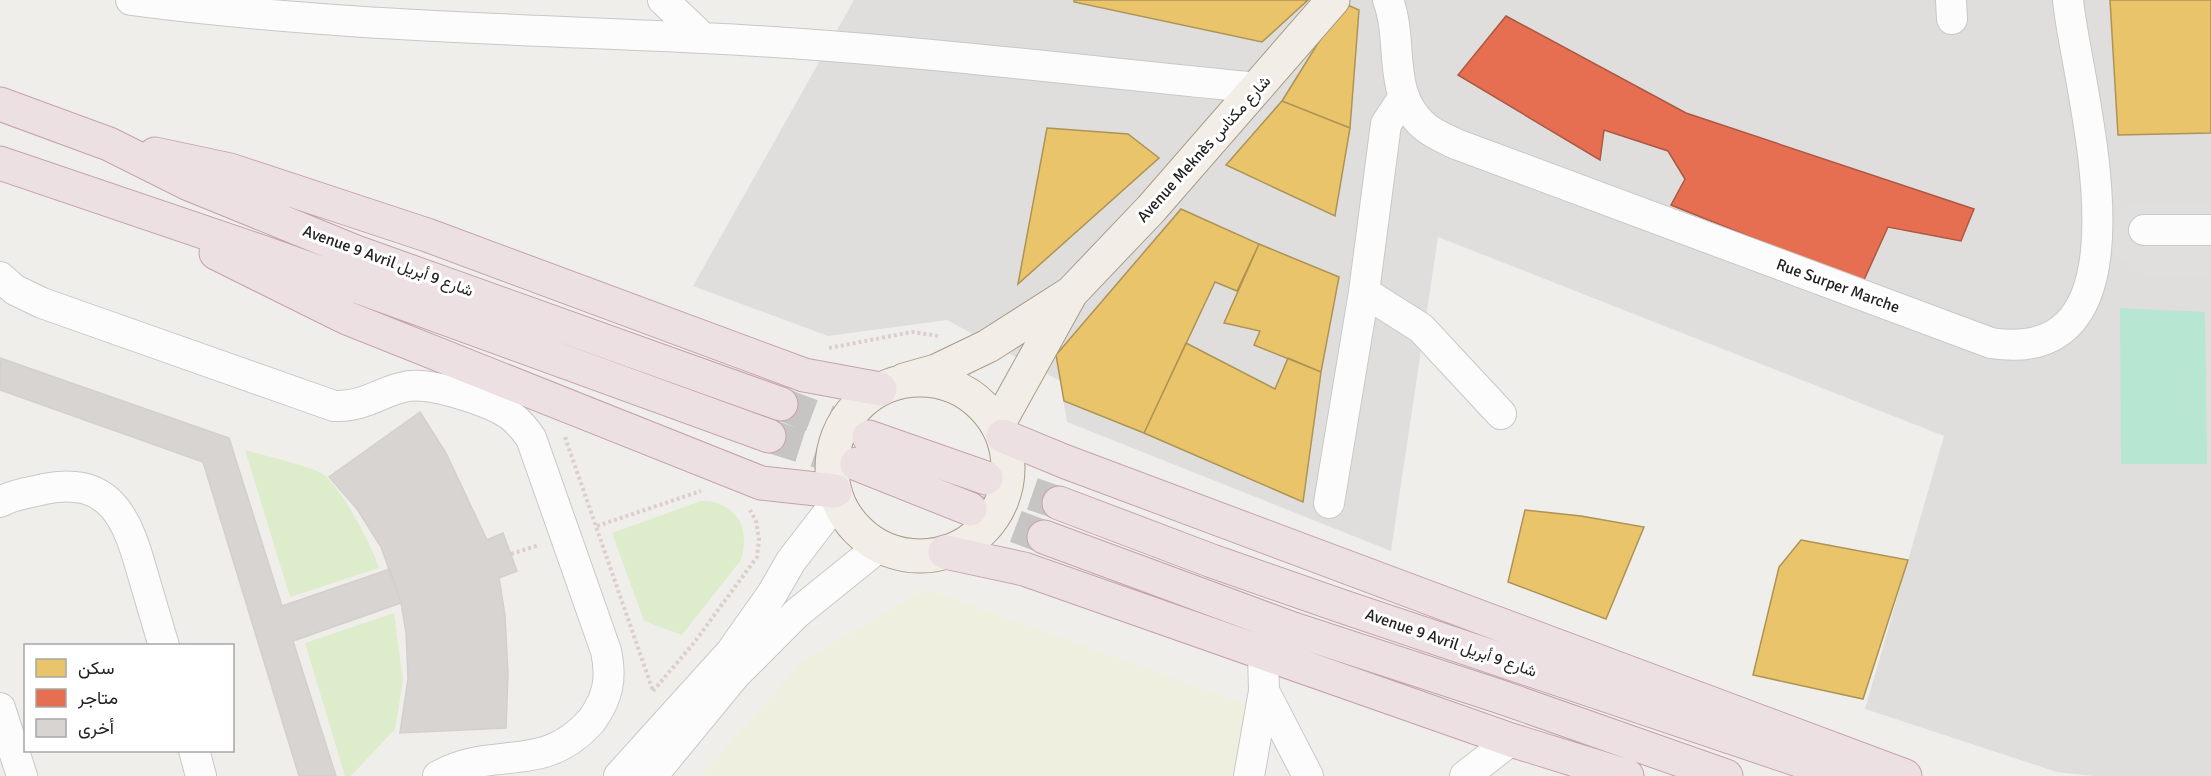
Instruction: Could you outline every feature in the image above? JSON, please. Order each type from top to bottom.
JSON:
[{"type":"highway","name":"Avenue 9 Avril شارع 9 أبريل","points":[[0,104],[109,144],[189,184],[356,252],[781,404]]},
{"type":"highway","points":[[109,144],[230,170],[427,235],[804,375],[892,385]]},
{"type":"highway","name":"Avenue 9 Avril شارع 9 أبريل","points":[[0,163],[268,254],[769,436]]},
{"type":"highway","points":[[123,205],[289,291],[409,344],[761,483],[836,495]]},
{"type":"highway","points":[[1000,430],[1905,776]]},
{"type":"highway","points":[[970,509],[863,450],[986,478]]},
{"type":"highway","name":"Avenue 9 Avril شارع 9 أبريل","points":[[1059,503],[1341,606],[1846,776]]},
{"type":"highway","points":[[1044,537],[1293,629],[1498,696],[1726,776]]},
{"type":"highway","points":[[945,552],[1024,569],[1511,740],[1627,776]]},
{"type":"main road","name":"Avenue Meknès شارع مكناس","points":[[892,385],[936,371],[988,346],[1071,293],[1151,209],[1333,0]]},
{"type":"main road","name":"Avenue Meknès شارع مكناس","points":[[1000,430],[1071,293]]},
{"type":"main road","points":[[892,385],[956,387],[980,403],[1000,430],[1008,457],[1008,476],[997,510],[973,538],[945,552],[923,556],[901,554],[880,546],[862,534],[848,519],[836,495],[831,462],[840,428],[862,401],[892,385]]},
{"type":"street","points":[[131,0],[235,5],[531,31],[703,38],[930,56],[1258,88]]},
{"type":"street","points":[[663,0],[703,38]]},
{"type":"street","name":"Rue Surper Marche","points":[[1392,5],[1403,98],[1411,113],[1426,128],[1456,144],[1991,343],[2013,346],[2033,344],[2052,337],[2068,323],[2082,304],[2089,286],[2095,252],[2096,177],[2088,105],[2068,0]]},
{"type":"street","points":[[1329,503],[1364,292],[1386,124],[1403,98]]},
{"type":"street","points":[[2144,230],[2211,230]]},
{"type":"street","points":[[0,277],[15,290],[42,303],[334,406],[353,406],[407,386],[426,386],[486,404],[508,414],[523,425],[531,438],[606,651],[611,671],[609,689],[603,705],[579,737],[557,754],[535,760],[469,765],[453,768],[438,776]]},
{"type":"street","points":[[1364,292],[1421,328],[1501,414]]},
{"type":"street","points":[[0,502],[10,497],[72,486],[95,493],[111,503],[129,528],[164,644]]},
{"type":"street","points":[[620,776],[731,652],[836,495]]},
{"type":"street","points":[[652,776],[735,675],[797,613],[880,546]]},
{"type":"street","points":[[1249,776],[1264,691],[1263,653]]},
{"type":"street","points":[[1264,691],[1308,776]]},
{"type":"street","points":[[0,708],[22,776]]},
{"type":"street","points":[[1465,776],[1511,740]]},
{"type":"street","points":[[195,752],[201,776]]},
{"type":"path","points":[[818,347],[856,344],[882,336],[912,332],[945,337]]},
{"type":"path","points":[[575,440],[565,436],[653,691],[693,644],[757,557],[759,539],[756,521],[748,507]]},
{"type":"path","points":[[597,526],[702,490]]},
{"type":"shaded area","points":[[854,0],[2211,0],[2211,776],[2093,776],[2057,772],[1865,709],[1944,436],[1438,237],[1391,551],[1067,422],[1060,381],[947,320],[828,336],[693,286]]},
{"type":"shaded area","points":[[2138,202],[2211,202],[2211,274],[2148,275],[2114,255],[2116,210]]},
{"type":"green space","points":[[2120,308],[2205,312],[2207,464],[2121,464]]},
{"type":"green space","points":[[245,450],[306,467],[321,473],[329,480],[355,517],[379,568],[290,597]]},
{"type":"green space","points":[[701,501],[713,502],[732,511],[742,527],[744,548],[741,560],[682,635],[644,621],[612,533]]},
{"type":"green space","points":[[926,589],[1249,705],[1234,776],[701,776],[802,661]]},
{"type":"green space","points":[[394,613],[403,681],[395,729],[351,776],[345,776],[305,643]]},
{"type":"building: سكن","points":[[1074,0],[1308,0],[1262,42],[1074,2]]},
{"type":"building: سكن","points":[[2110,0],[2211,0],[2211,133],[2118,135]]},
{"type":"building: سكن","points":[[1343,3],[1359,10],[1350,128],[1282,101]]},
{"type":"building: سكن","points":[[1282,101],[1350,128],[1335,216],[1226,165]]},
{"type":"building: سكن","points":[[1047,128],[1128,134],[1159,158],[1018,284]]},
{"type":"building: سكن","points":[[1181,209],[1259,244],[1237,291],[1215,282],[1144,433],[1064,401],[1056,355]]},
{"type":"building: سكن","points":[[1259,244],[1339,277],[1321,372],[1254,345],[1260,331],[1224,323]]},
{"type":"building: سكن","points":[[1186,343],[1275,389],[1288,358],[1321,372],[1303,502],[1144,433]]},
{"type":"building: سكن","points":[[1525,510],[1581,516],[1644,527],[1606,619],[1508,582]]},
{"type":"building: سكن","points":[[1801,540],[1908,560],[1863,699],[1753,675],[1779,567]]},
{"type":"building: متاجر","points":[[1506,16],[1686,113],[1974,209],[1961,241],[1888,227],[1863,282],[1671,205],[1685,179],[1668,151],[1604,130],[1600,160],[1458,75]]},
{"type":"building: أخرى","points":[[0,358],[229,438],[282,606],[390,569],[401,603],[293,641],[336,776],[299,776],[203,462],[0,390]]},
{"type":"building: أخرى","points":[[420,412],[446,453],[487,540],[503,533],[517,571],[499,578],[505,615],[508,674],[506,728],[400,733],[408,678],[406,632],[401,603],[381,547],[357,509],[329,477]]},
{"type":"tunnel","points":[[781,404],[869,437]]},
{"type":"tunnel","points":[[769,436],[857,464]]},
{"type":"tunnel","points":[[986,478],[1059,503]]},
{"type":"tunnel","points":[[970,509],[1044,537]]}]
